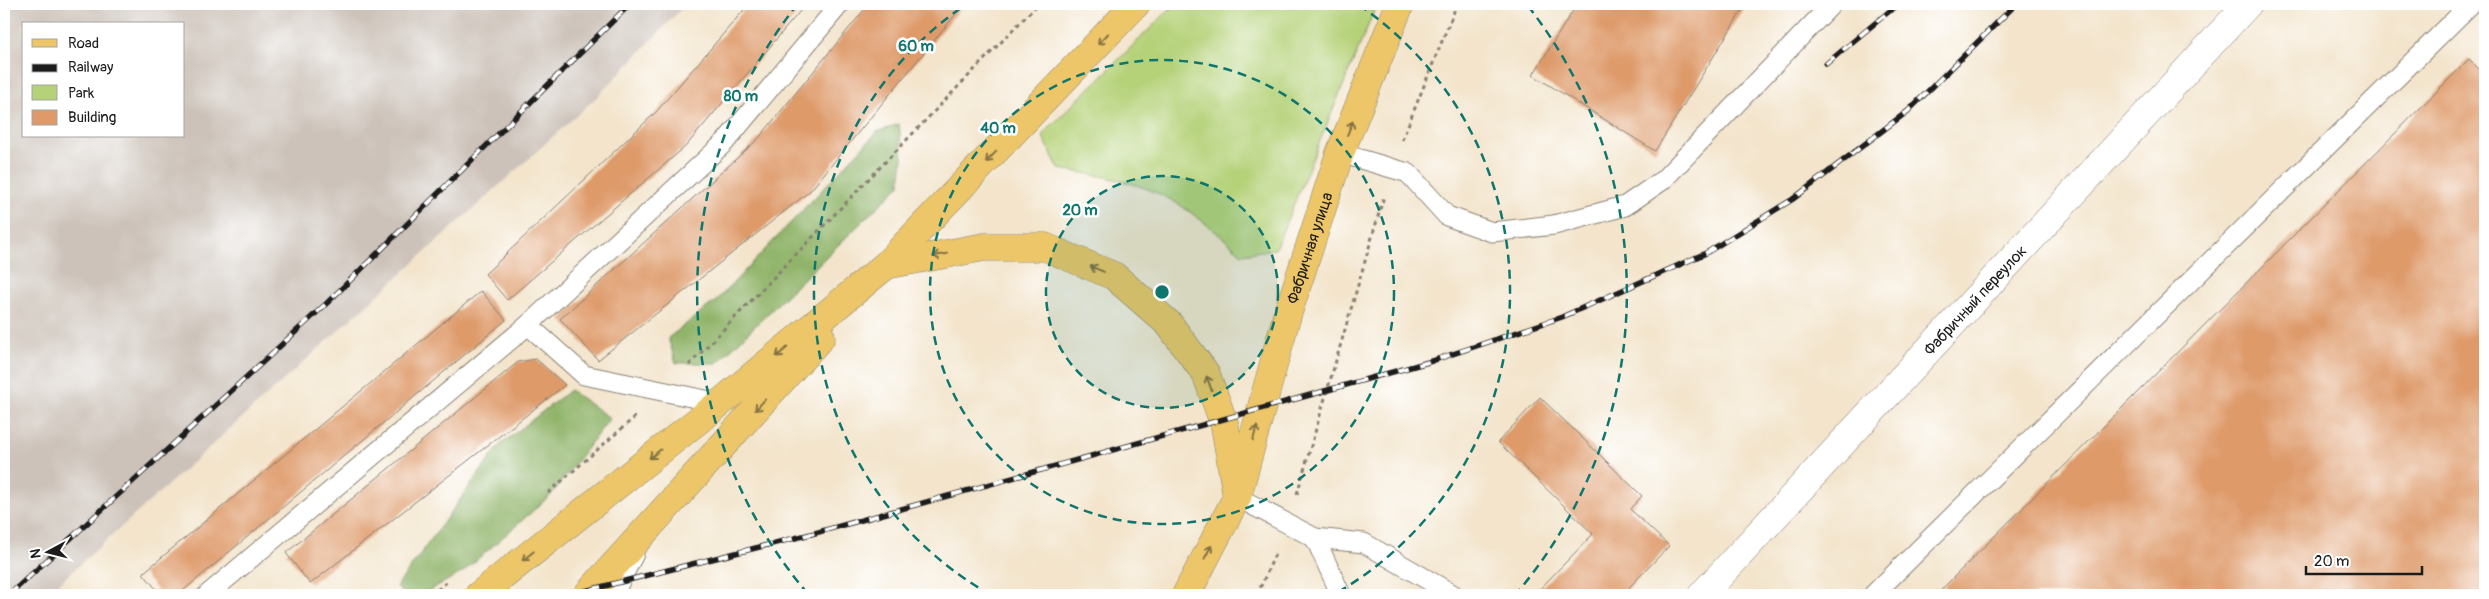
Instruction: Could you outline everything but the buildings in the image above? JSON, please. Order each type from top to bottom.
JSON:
[{"type":"main road","points":[[587,595],[886,265],[1136,4]]},
{"type":"main road","name":"Фабричная улица","points":[[1186,595],[1238,497],[1286,319],[1340,153],[1400,4]]},
{"type":"main road","points":[[479,595],[720,403],[886,265],[984,247],[1045,247],[1114,276],[1169,324],[1206,374],[1225,426],[1238,497]]},
{"type":"street","name":"Фабричный переулок","points":[[1702,595],[2248,4]]},
{"type":"lane","points":[[207,595],[528,325],[725,142],[840,4]]},
{"type":"lane","points":[[1873,595],[2472,4]]},
{"type":"lane","points":[[1340,153],[1408,173],[1446,216],[1492,232],[1554,225],[1625,206],[1664,180],[1831,5]]},
{"type":"lane","points":[[528,325],[584,375],[720,403]]},
{"type":"lane","points":[[1238,497],[1315,538],[1364,543],[1454,595]]},
{"type":"lane","points":[[613,595],[647,529]]},
{"type":"lane","points":[[1315,538],[1341,595]]},
{"type":"path","points":[[544,497],[664,392],[1038,4]]},
{"type":"path","points":[[1304,469],[1392,168],[1457,4]]},
{"type":"path","points":[[431,595],[454,576]]},
{"type":"shaded area","points":[[4,4],[686,4],[599,95],[46,595],[4,595]]},
{"type":"green space","points":[[1175,4],[1377,4],[1275,249],[1242,254],[1190,212],[1155,192],[1120,180],[1059,169],[1042,135]]},
{"type":"green space","points":[[899,124],[903,159],[900,185],[717,363],[676,363],[668,338],[718,299],[877,132]]},
{"type":"green space","points":[[570,390],[610,418],[551,495],[463,572],[421,595],[403,595],[397,586],[500,445]]},
{"type":"railway","points":[[9,595],[327,303],[630,4]]},
{"type":"railway","points":[[1826,64],[1898,4]]},
{"type":"railway","points":[[569,595],[815,533],[1432,361],[1562,317],[1706,253],[1793,199],[1908,111],[2016,4]]}]
